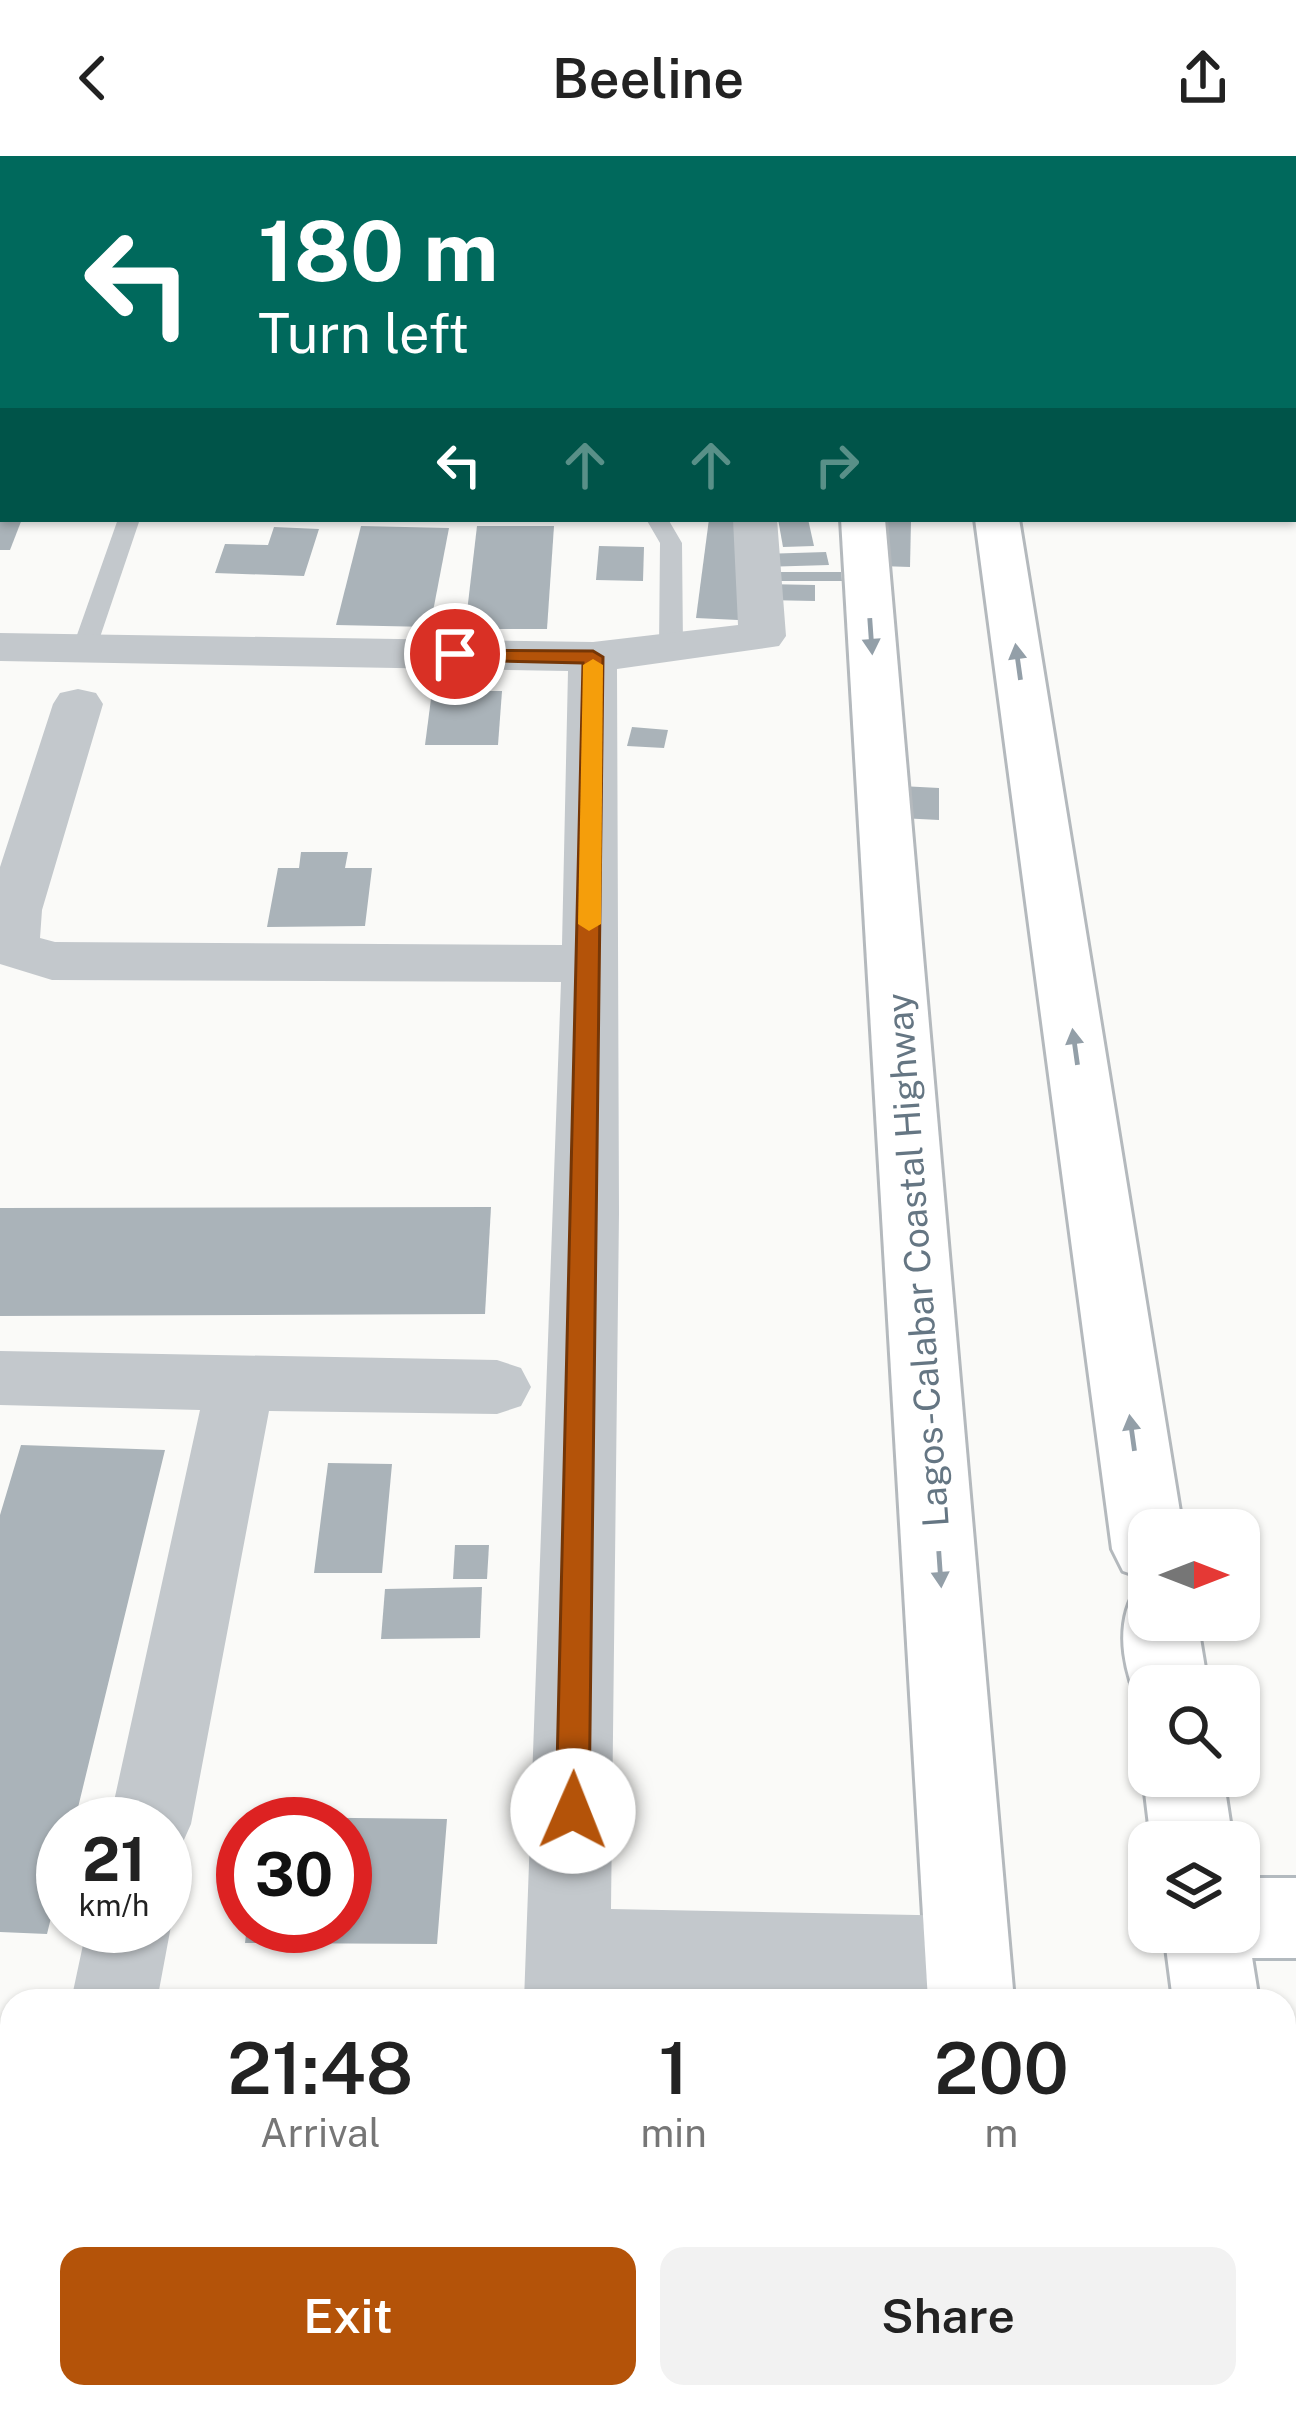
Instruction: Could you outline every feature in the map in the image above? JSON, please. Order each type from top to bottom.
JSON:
[{"type":"main road","name":"Lagos-Calabar Coastal Highway","points":[[863,522],[970,1979]]},
{"type":"main road","points":[[997,522],[1143,1509]]},
{"type":"main road","points":[[1260,1918],[1296,1918]]},
{"type":"main road","points":[[1209,1953],[1214,1989]]},
{"type":"street","points":[[0,647],[593,657],[762,636],[755,522]]},
{"type":"street","points":[[593,657],[568,1975],[970,1979]]},
{"type":"street","points":[[78,704],[14,910],[11,948],[52,961],[589,964]]},
{"type":"street","points":[[0,1378],[496,1387]]},
{"type":"street","points":[[156,1797],[240,1384]]},
{"type":"street","points":[[116,1989],[124,1953]]},
{"type":"lane","points":[[84,649],[128,522]]},
{"type":"lane","points":[[659,522],[671,543],[671,648]]},
{"type":"building","points":[[0,522],[21,522],[10,550],[0,550]]},
{"type":"building","points":[[709,522],[749,522],[738,620],[696,618]]},
{"type":"building","points":[[779,522],[809,522],[814,546],[783,547]]},
{"type":"building","points":[[882,522],[911,522],[910,567],[880,566]]},
{"type":"building","points":[[361,526],[449,528],[430,627],[336,625]]},
{"type":"building","points":[[477,526],[554,526],[547,629],[465,629]]},
{"type":"building","points":[[274,527],[319,529],[304,576],[215,573],[225,544],[268,545]]},
{"type":"building","points":[[599,546],[644,547],[643,581],[596,580]]},
{"type":"building","points":[[826,552],[829,565],[762,567],[760,554]]},
{"type":"building","points":[[774,572],[841,572],[842,581],[775,581]]},
{"type":"building","points":[[764,584],[815,585],[815,601],[765,600]]},
{"type":"building","points":[[432,691],[502,691],[498,745],[425,745]]},
{"type":"building","points":[[632,727],[668,730],[664,748],[627,746]]},
{"type":"building","points":[[901,786],[939,788],[939,820],[900,818]]},
{"type":"building","points":[[301,852],[348,852],[345,868],[372,868],[365,926],[267,927],[278,868],[299,868]]},
{"type":"building","points":[[491,1207],[485,1314],[0,1316],[0,1208]]},
{"type":"building","points":[[21,1445],[165,1450],[81,1797],[36,1797],[36,1934],[0,1932],[0,1515]]},
{"type":"building","points":[[328,1463],[392,1464],[382,1573],[314,1573]]},
{"type":"building","points":[[455,1545],[489,1545],[487,1579],[453,1579]]},
{"type":"building","points":[[482,1587],[480,1638],[381,1639],[385,1589]]},
{"type":"building","points":[[372,1818],[447,1819],[437,1944],[372,1944]]},
{"type":"slow traffic","points":[[589,924],[593,665]]},
{"type":"route","points":[[455,654],[593,657],[573,1811]]}]
